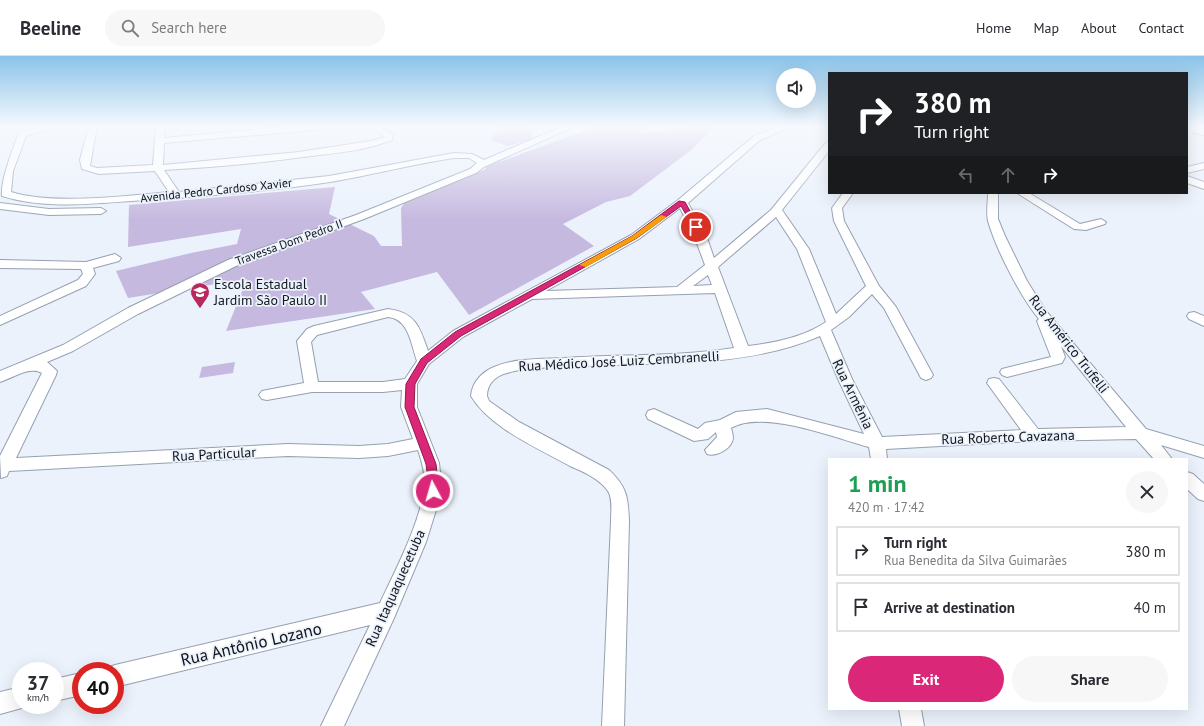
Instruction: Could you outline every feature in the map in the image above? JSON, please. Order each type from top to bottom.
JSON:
[{"type":"street","points":[[9,157],[4,181],[4,190],[6,194],[11,197]]},
{"type":"street","points":[[85,157],[85,167],[87,169],[98,171],[158,168],[270,157]]},
{"type":"street","points":[[158,157],[158,168],[176,195]]},
{"type":"street","name":"Avenida Pedro Cardoso Xavier","points":[[11,197],[67,202],[176,195],[326,179],[447,157]]},
{"type":"street","name":"Avenida Pedro Cardoso Xavier","points":[[475,157],[482,163],[477,168]]},
{"type":"street","name":"Travessa Dom Pedro II","points":[[0,377],[68,348],[133,311],[232,263],[360,217],[501,157]]},
{"type":"street","name":"Rua Itaquaquecetuba","points":[[332,726],[387,612],[417,542],[433,491],[431,464],[409,407],[410,384],[424,361],[458,334],[635,237],[682,202],[734,157]]},
{"type":"street","points":[[680,290],[735,250],[776,210],[819,157]]},
{"type":"street","points":[[1188,170],[1204,166]]},
{"type":"street","points":[[1188,179],[1204,186]]},
{"type":"street","points":[[847,194],[837,208],[837,214],[873,287],[890,307],[926,375]]},
{"type":"street","name":"Rua Américo Trufelli","points":[[993,194],[993,219],[999,236],[1021,281],[1041,313],[1140,433],[1164,458]]},
{"type":"street","points":[[1024,194],[1078,227],[1086,227],[1101,222]]},
{"type":"street","points":[[0,200],[11,197]]},
{"type":"street","points":[[682,202],[696,227],[744,353]]},
{"type":"street","points":[[0,206],[49,212],[114,210]]},
{"type":"street","name":"Rua Armênia","points":[[776,210],[788,223],[801,244],[829,326],[845,379],[878,451]]},
{"type":"street","points":[[0,264],[86,266],[115,258]]},
{"type":"street","points":[[0,321],[82,283],[90,274],[86,266]]},
{"type":"street","name":"Rua Médico José Luiz Cembranelli","points":[[613,726],[620,521],[619,497],[615,485],[603,475],[516,428],[485,408],[479,397],[481,386],[489,374],[506,367],[557,362],[689,358],[744,353],[797,340],[829,326],[873,287]]},
{"type":"street","points":[[528,295],[719,290]]},
{"type":"street","points":[[312,387],[304,340],[312,332],[319,329],[388,313],[401,314],[409,321],[424,361]]},
{"type":"street","points":[[1007,372],[1057,360],[1058,358],[1041,313]]},
{"type":"street","name":"Travessa Dom Pedro II","points":[[3,470],[49,375],[68,348]]},
{"type":"street","points":[[20,368],[43,366],[50,371],[49,375]]},
{"type":"street","points":[[994,383],[1034,434]]},
{"type":"street","points":[[267,395],[312,387],[383,387],[410,384]]},
{"type":"street","name":"Rua Roberto Cavazana","points":[[654,415],[694,434],[702,435],[711,427],[767,415],[784,418],[878,451],[1034,434],[1140,433],[1203,452]]},
{"type":"street","points":[[713,450],[725,439],[729,422]]},
{"type":"street","name":"Rua Particular","points":[[3,470],[288,450],[359,452],[388,450],[423,443]]},
{"type":"street","points":[[1164,458],[1203,452]]},
{"type":"street","points":[[1188,480],[1204,494]]},
{"type":"street","name":"Rua Antônio Lozano","points":[[124,674],[387,612]]},
{"type":"street","points":[[0,703],[12,700]]},
{"type":"street","points":[[910,710],[912,726]]},
{"type":"shaded area","points":[[512,157],[682,157],[630,196],[606,202],[563,224],[594,246],[469,315],[437,272],[361,292],[375,309],[226,331],[247,279],[128,298],[116,271],[191,253],[237,244],[241,229],[128,247],[129,205],[335,187],[329,214],[374,236],[381,246],[402,246],[401,208],[406,201],[484,170],[488,166]]},
{"type":"shaded area","points":[[235,362],[233,373],[199,378],[202,367]]},
{"type":"slow traffic","points":[[583,265],[635,237],[664,217]]},
{"type":"place","name":"Escola Estadual Jardim São Paulo II","points":[[200,309]]},
{"type":"route","points":[[433,491],[431,464],[409,407],[410,384],[424,361],[458,334],[635,237],[682,202],[696,227]]}]
